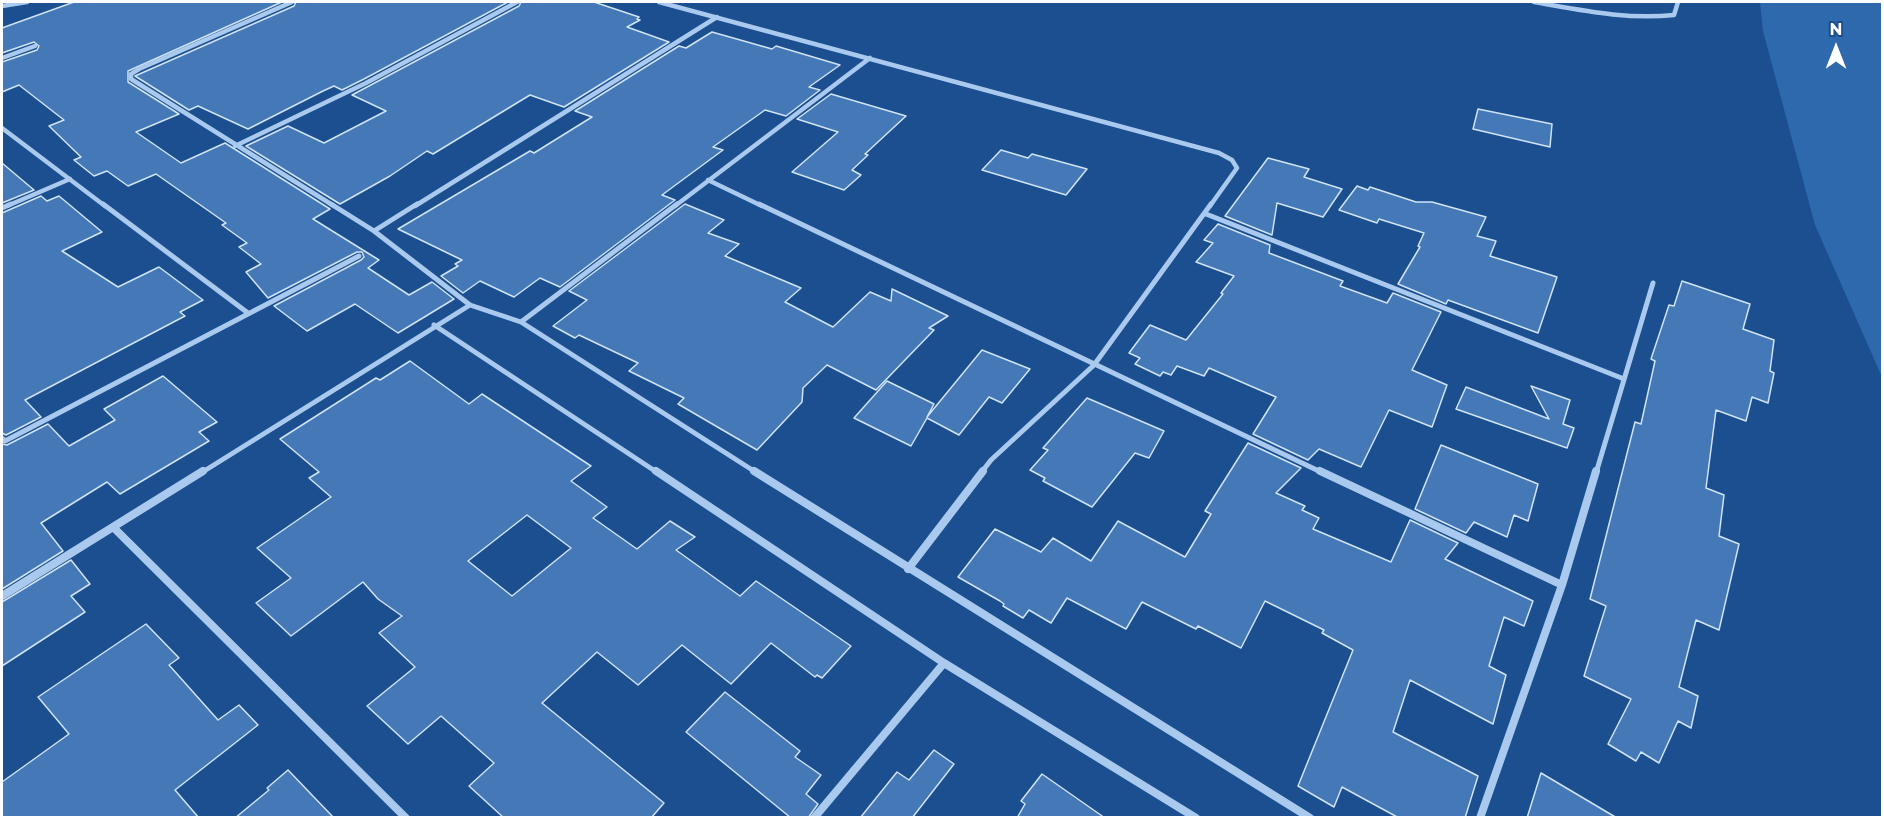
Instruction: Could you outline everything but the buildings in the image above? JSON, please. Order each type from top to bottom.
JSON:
[{"type":"street","points":[[2,6],[13,2]]},
{"type":"street","points":[[2,6],[27,2]]},
{"type":"street","points":[[292,2],[131,74],[131,79],[374,231],[470,305],[521,322],[908,569],[1310,818]]},
{"type":"street","points":[[236,146],[366,83],[517,2]]},
{"type":"street","points":[[659,2],[1219,153],[1232,160],[1237,168],[1206,214],[1094,365],[991,460],[908,569]]},
{"type":"street","points":[[1534,2],[1620,17],[1650,18],[1674,15],[1678,2]]},
{"type":"street","points":[[374,231],[717,17]]},
{"type":"street","points":[[2,58],[34,46]]},
{"type":"street","points":[[521,322],[870,58]]},
{"type":"street","points":[[2,128],[248,313]]},
{"type":"street","points":[[2,208],[70,179]]},
{"type":"street","points":[[708,180],[1562,585]]},
{"type":"street","points":[[1206,214],[1624,379]]},
{"type":"street","points":[[2,438],[5,441],[359,256]]},
{"type":"street","points":[[1480,818],[1562,585],[1653,283]]},
{"type":"street","points":[[2,596],[470,305]]},
{"type":"street","points":[[434,326],[880,618],[944,663],[1196,818]]},
{"type":"street","points":[[113,527],[406,818]]},
{"type":"street","points":[[814,818],[944,663]]},
{"type":"shaded area","points":[[1760,2],[1882,2],[1882,377],[1815,225],[1763,31]]}]
